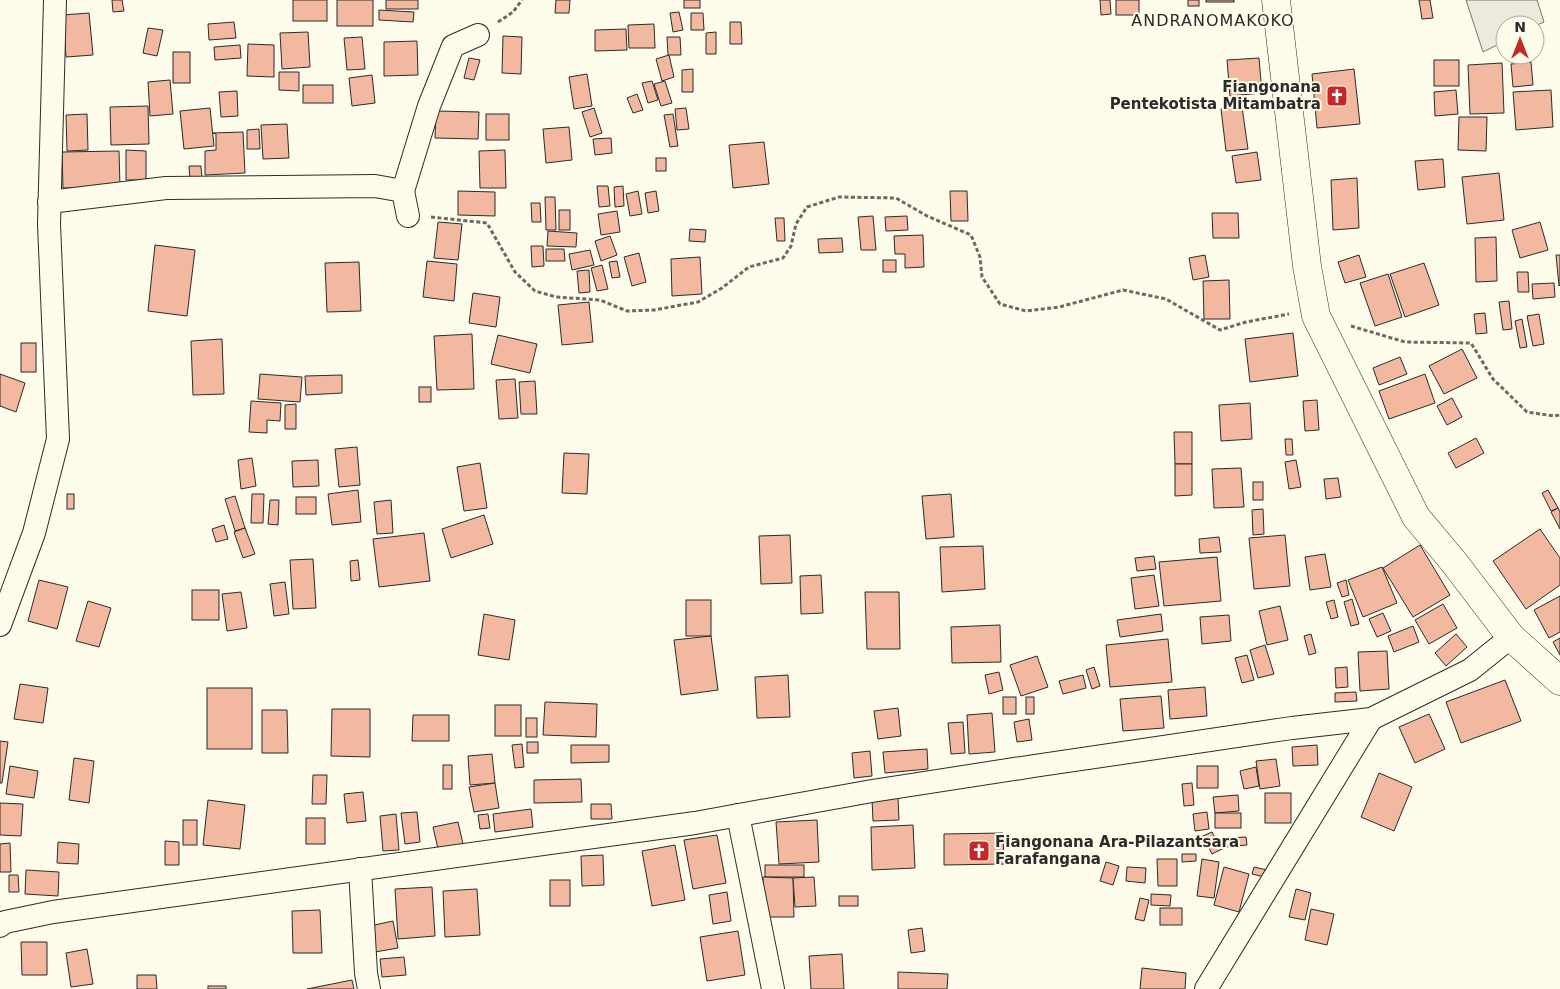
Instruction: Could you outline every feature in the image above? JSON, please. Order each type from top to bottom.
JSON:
[{"type":"street","points":[[0,625],[34,533],[58,439],[49,202],[55,0]]},
{"type":"street","points":[[1276,0],[1307,266],[1316,316],[1416,516],[1511,637],[1560,681]]},
{"type":"street","points":[[408,216],[403,191],[429,106],[453,46],[478,35]]},
{"type":"street","points":[[49,202],[166,188],[376,186],[403,191]]},
{"type":"street","points":[[0,926],[5,922],[53,912],[695,823],[872,791],[1044,764],[1292,728],[1372,719],[1470,670],[1511,637]]},
{"type":"street","points":[[1206,989],[1372,719]]},
{"type":"street","points":[[738,815],[773,989]]},
{"type":"street","points":[[360,869],[366,972],[369,989]]},
{"type":"path","points":[[478,35],[513,12],[522,0]]},
{"type":"path","points":[[408,216],[488,223],[514,272],[535,292],[600,300],[626,311],[654,310],[698,302],[722,288],[750,267],[782,258],[791,246],[796,224],[807,207],[839,197],[896,198],[928,216],[972,235],[980,257],[982,278],[1000,304],[1026,310],[1059,307],[1123,290],[1166,299],[1220,330],[1246,322],[1294,313],[1316,316],[1405,342],[1471,343],[1493,379],[1527,412],[1554,416],[1560,415]]},
{"type":"shaded area","points":[[1466,0],[1537,0],[1542,15],[1495,15],[1495,46],[1483,52]]},
{"type":"building","points":[[112,0],[122,0],[124,11],[113,12]]},
{"type":"building","points":[[293,0],[327,0],[327,21],[293,21]]},
{"type":"building","points":[[337,0],[373,0],[373,26],[337,26]]},
{"type":"building","points":[[386,0],[418,0],[418,9],[386,9]]},
{"type":"building","points":[[556,0],[570,0],[569,13],[555,13]]},
{"type":"building","points":[[684,0],[700,0],[700,8],[684,8]]},
{"type":"building","points":[[1100,0],[1110,0],[1111,14],[1101,15]]},
{"type":"building","points":[[1116,0],[1139,0],[1139,15],[1116,15]]},
{"type":"building","points":[[1188,0],[1199,0],[1199,6],[1188,6]]},
{"type":"building","points":[[1206,0],[1234,0],[1234,2],[1206,2]]},
{"type":"building","points":[[1419,0],[1430,0],[1433,18],[1422,19]]},
{"type":"building","points":[[379,10],[414,12],[413,22],[379,20]]},
{"type":"building","points":[[679,12],[683,30],[673,32],[670,13]]},
{"type":"building","points":[[89,13],[93,55],[66,57],[63,15]]},
{"type":"building","points":[[691,13],[703,13],[704,30],[691,30]]},
{"type":"building","points":[[234,22],[236,38],[209,40],[208,24]]},
{"type":"building","points":[[730,22],[741,22],[742,44],[730,44]]},
{"type":"building","points":[[654,24],[655,48],[629,48],[628,25]]},
{"type":"building","points":[[148,28],[163,30],[157,56],[143,53]]},
{"type":"building","points":[[626,29],[627,50],[595,51],[595,30]]},
{"type":"building","points":[[308,32],[310,67],[282,69],[280,33]]},
{"type":"building","points":[[716,32],[716,54],[706,54],[706,33]]},
{"type":"building","points":[[503,36],[522,37],[521,74],[502,73]]},
{"type":"building","points":[[362,37],[365,69],[347,70],[344,38]]},
{"type":"building","points":[[667,37],[680,37],[681,55],[668,55]]},
{"type":"building","points":[[417,41],[418,75],[384,76],[384,42]]},
{"type":"building","points":[[248,44],[274,45],[274,77],[247,76]]},
{"type":"building","points":[[240,45],[241,58],[215,60],[214,47]]},
{"type":"building","points":[[173,52],[190,52],[190,83],[173,83]]},
{"type":"building","points":[[669,55],[674,77],[662,81],[656,59]]},
{"type":"building","points":[[469,58],[480,60],[474,80],[464,78]]},
{"type":"building","points":[[1259,58],[1262,93],[1230,96],[1227,60]]},
{"type":"building","points":[[1434,60],[1459,60],[1459,86],[1434,86]]},
{"type":"building","points":[[1495,63],[1495,65],[1502,65],[1504,113],[1470,114],[1468,65]]},
{"type":"building","points":[[1511,65],[1531,65],[1533,85],[1513,87]]},
{"type":"building","points":[[693,69],[693,92],[682,92],[682,70]]},
{"type":"building","points":[[1354,69],[1360,124],[1317,128],[1312,74]]},
{"type":"building","points":[[279,72],[299,72],[299,91],[279,90]]},
{"type":"building","points":[[587,74],[592,106],[574,109],[569,77]]},
{"type":"building","points":[[372,75],[375,103],[352,106],[349,78]]},
{"type":"building","points":[[170,80],[173,114],[150,116],[148,82]]},
{"type":"building","points":[[652,81],[658,100],[648,103],[642,83]]},
{"type":"building","points":[[665,81],[672,103],[661,106],[654,84]]},
{"type":"building","points":[[303,85],[333,85],[333,103],[303,103]]},
{"type":"building","points":[[1456,90],[1458,114],[1435,116],[1434,92]]},
{"type":"building","points":[[1551,90],[1553,127],[1516,130],[1513,92]]},
{"type":"building","points":[[237,91],[238,116],[221,117],[219,92]]},
{"type":"building","points":[[637,94],[643,110],[633,113],[627,98]]},
{"type":"building","points":[[148,106],[149,144],[111,145],[110,107]]},
{"type":"building","points":[[1242,107],[1248,149],[1226,151],[1221,109]]},
{"type":"building","points":[[210,108],[214,146],[184,149],[180,111]]},
{"type":"building","points":[[594,108],[602,133],[590,137],[582,112]]},
{"type":"building","points":[[686,108],[689,129],[677,130],[675,109]]},
{"type":"building","points":[[436,111],[479,112],[478,139],[435,138]]},
{"type":"building","points":[[87,114],[88,150],[67,151],[66,115]]},
{"type":"building","points":[[486,114],[509,114],[509,140],[486,140]]},
{"type":"building","points":[[673,114],[678,146],[670,147],[664,115]]},
{"type":"building","points":[[1459,117],[1487,117],[1486,151],[1458,150]]},
{"type":"building","points":[[287,124],[289,158],[263,159],[261,125]]},
{"type":"building","points":[[569,127],[572,160],[546,163],[543,129]]},
{"type":"building","points":[[259,129],[260,149],[247,149],[247,130]]},
{"type":"building","points":[[243,132],[245,173],[205,175],[205,151],[216,150],[216,134],[213,133]]},
{"type":"building","points":[[611,138],[612,153],[595,155],[593,139]]},
{"type":"building","points":[[764,142],[769,184],[733,188],[729,145]]},
{"type":"building","points":[[126,150],[146,151],[146,180],[126,180]]},
{"type":"building","points":[[505,150],[506,188],[480,188],[479,151]]},
{"type":"building","points":[[119,151],[120,187],[63,188],[62,152]]},
{"type":"building","points":[[1257,152],[1261,180],[1236,183],[1232,156]]},
{"type":"building","points":[[656,158],[666,158],[666,171],[656,171]]},
{"type":"building","points":[[1443,159],[1445,187],[1418,190],[1415,161]]},
{"type":"building","points":[[189,166],[201,166],[202,179],[190,180]]},
{"type":"building","points":[[1499,173],[1504,220],[1467,224],[1462,177]]},
{"type":"building","points":[[1357,178],[1359,228],[1333,230],[1331,180]]},
{"type":"building","points":[[597,186],[608,186],[610,206],[599,207]]},
{"type":"building","points":[[623,186],[624,206],[615,207],[614,187]]},
{"type":"building","points":[[458,191],[495,192],[495,216],[458,215]]},
{"type":"building","points":[[638,191],[642,214],[630,216],[626,194]]},
{"type":"building","points":[[656,191],[659,211],[648,213],[645,193]]},
{"type":"building","points":[[950,191],[967,191],[968,221],[951,221]]},
{"type":"building","points":[[545,197],[555,197],[556,230],[546,230]]},
{"type":"building","points":[[531,203],[540,203],[541,222],[532,222]]},
{"type":"building","points":[[559,210],[570,210],[570,230],[559,230]]},
{"type":"building","points":[[617,211],[620,232],[601,235],[598,214]]},
{"type":"building","points":[[1212,213],[1238,213],[1239,238],[1213,238]]},
{"type":"building","points":[[873,216],[876,250],[861,250],[858,217]]},
{"type":"building","points":[[907,216],[908,230],[886,231],[885,217]]},
{"type":"building","points":[[775,218],[784,218],[785,241],[777,241]]},
{"type":"building","points":[[438,222],[462,224],[458,260],[434,258]]},
{"type":"building","points":[[1540,222],[1548,250],[1520,258],[1512,230]]},
{"type":"building","points":[[690,229],[706,230],[705,242],[689,241]]},
{"type":"building","points":[[548,231],[577,233],[576,247],[547,246]]},
{"type":"building","points":[[923,235],[924,267],[905,268],[905,254],[895,254],[894,236]]},
{"type":"building","points":[[610,236],[617,255],[601,261],[595,241]]},
{"type":"building","points":[[1496,237],[1497,281],[1476,282],[1475,238]]},
{"type":"building","points":[[842,238],[843,252],[819,253],[818,239]]},
{"type":"building","points":[[155,245],[195,250],[187,316],[148,311]]},
{"type":"building","points":[[531,246],[543,246],[544,266],[532,267]]},
{"type":"building","points":[[546,249],[564,249],[565,261],[546,261]]},
{"type":"building","points":[[590,250],[594,265],[572,270],[569,254]]},
{"type":"building","points":[[639,253],[646,282],[632,286],[624,257]]},
{"type":"building","points":[[1205,255],[1209,277],[1193,280],[1189,258]]},
{"type":"building","points":[[1359,255],[1366,277],[1345,283],[1338,262]]},
{"type":"building","points":[[1556,255],[1560,255],[1559,286]]},
{"type":"building","points":[[700,257],[702,294],[672,296],[671,259]]},
{"type":"building","points":[[883,260],[896,260],[896,272],[883,272]]},
{"type":"building","points":[[427,261],[457,264],[454,301],[423,297]]},
{"type":"building","points":[[617,261],[620,277],[612,278],[609,262]]},
{"type":"building","points":[[359,262],[361,311],[327,312],[325,263]]},
{"type":"building","points":[[1424,263],[1439,305],[1405,317],[1390,274]]},
{"type":"building","points":[[602,265],[608,289],[597,291],[591,268]]},
{"type":"building","points":[[589,270],[590,292],[579,293],[577,271]]},
{"type":"building","points":[[1517,272],[1528,272],[1529,292],[1518,292]]},
{"type":"building","points":[[1388,274],[1402,317],[1375,326],[1360,283]]},
{"type":"building","points":[[1229,280],[1230,319],[1204,319],[1203,281]]},
{"type":"building","points":[[1554,283],[1555,297],[1533,299],[1532,284]]},
{"type":"building","points":[[473,293],[500,297],[496,327],[469,323]]},
{"type":"building","points":[[1509,301],[1512,329],[1503,330],[1499,302]]},
{"type":"building","points":[[589,302],[593,342],[562,345],[558,305]]},
{"type":"building","points":[[1485,313],[1487,333],[1476,334],[1474,314]]},
{"type":"building","points":[[1539,314],[1544,344],[1533,346],[1527,316]]},
{"type":"building","points":[[1522,319],[1527,347],[1520,348],[1515,321]]},
{"type":"building","points":[[1293,333],[1298,376],[1250,382],[1245,339]]},
{"type":"building","points":[[472,334],[474,389],[437,390],[434,336]]},
{"type":"building","points":[[498,335],[537,344],[530,373],[491,364]]},
{"type":"building","points":[[222,339],[224,394],[193,395],[191,341]]},
{"type":"building","points":[[21,343],[36,343],[36,372],[21,372]]},
{"type":"building","points":[[1462,349],[1477,378],[1444,394],[1429,366]]},
{"type":"building","points":[[1400,357],[1407,374],[1379,385],[1373,368]]},
{"type":"building","points":[[0,374],[25,383],[16,412],[0,406]]},
{"type":"building","points":[[260,374],[302,377],[300,402],[258,399]]},
{"type":"building","points":[[1425,374],[1435,403],[1389,419],[1379,391]]},
{"type":"building","points":[[342,375],[342,393],[306,395],[305,376]]},
{"type":"building","points":[[515,379],[518,418],[499,419],[496,380]]},
{"type":"building","points":[[535,381],[537,414],[521,414],[519,382]]},
{"type":"building","points":[[419,387],[431,387],[431,402],[419,402]]},
{"type":"building","points":[[1452,398],[1462,417],[1447,425],[1437,406]]},
{"type":"building","points":[[1317,400],[1319,430],[1305,431],[1303,401]]},
{"type":"building","points":[[251,401],[281,403],[280,421],[267,420],[267,433],[249,432]]},
{"type":"building","points":[[1250,403],[1252,439],[1221,441],[1219,405]]},
{"type":"building","points":[[296,404],[296,429],[285,429],[285,405]]},
{"type":"building","points":[[1174,432],[1192,432],[1192,464],[1175,464]]},
{"type":"building","points":[[1476,438],[1484,453],[1456,468],[1448,453]]},
{"type":"building","points":[[1285,439],[1292,439],[1293,455],[1286,455]]},
{"type":"building","points":[[357,447],[360,485],[339,487],[335,449]]},
{"type":"building","points":[[564,453],[589,454],[587,494],[562,493]]},
{"type":"building","points":[[252,458],[256,486],[241,489],[238,460]]},
{"type":"building","points":[[318,460],[319,486],[293,487],[292,461]]},
{"type":"building","points":[[1296,460],[1301,487],[1289,489],[1285,462]]},
{"type":"building","points":[[480,463],[487,508],[464,511],[457,467]]},
{"type":"building","points":[[1175,464],[1192,464],[1192,495],[1175,496]]},
{"type":"building","points":[[1241,468],[1244,507],[1214,508],[1212,469]]},
{"type":"building","points":[[1338,478],[1341,497],[1326,499],[1324,479]]},
{"type":"building","points":[[1253,482],[1263,482],[1263,500],[1253,500]]},
{"type":"building","points":[[358,490],[361,522],[332,525],[328,494]]},
{"type":"building","points":[[1548,490],[1558,508],[1551,511],[1542,493]]},
{"type":"building","points":[[67,494],[74,494],[74,509],[67,509]]},
{"type":"building","points":[[252,494],[264,494],[263,523],[251,523]]},
{"type":"building","points":[[951,494],[954,537],[926,539],[922,496]]},
{"type":"building","points":[[235,496],[245,528],[235,531],[225,499]]},
{"type":"building","points":[[296,497],[316,497],[316,514],[296,514]]},
{"type":"building","points":[[270,500],[279,500],[278,525],[268,524]]},
{"type":"building","points":[[391,500],[393,533],[377,534],[374,502]]},
{"type":"building","points":[[1558,508],[1560,512],[1560,529],[1551,512]]},
{"type":"building","points":[[1263,509],[1264,534],[1253,535],[1252,510]]},
{"type":"building","points":[[484,515],[493,544],[451,558],[442,529]]},
{"type":"building","points":[[224,525],[228,539],[216,542],[212,529]]},
{"type":"building","points":[[245,528],[255,554],[243,558],[234,532]]},
{"type":"building","points":[[1540,529],[1560,558],[1560,585],[1526,609],[1493,561]]},
{"type":"building","points":[[424,533],[430,581],[379,587],[373,539]]},
{"type":"building","points":[[790,535],[792,583],[761,584],[759,536]]},
{"type":"building","points":[[1285,535],[1290,586],[1254,589],[1249,538]]},
{"type":"building","points":[[1219,537],[1221,552],[1200,553],[1199,539]]},
{"type":"building","points":[[1420,545],[1450,595],[1413,617],[1383,568]]},
{"type":"building","points":[[983,546],[985,589],[942,592],[940,547]]},
{"type":"building","points":[[1325,554],[1331,587],[1310,590],[1305,557]]},
{"type":"building","points":[[1154,556],[1156,569],[1137,571],[1135,558]]},
{"type":"building","points":[[1217,557],[1221,601],[1164,606],[1159,562]]},
{"type":"building","points":[[313,559],[316,608],[293,609],[290,560]]},
{"type":"building","points":[[358,560],[360,580],[351,581],[350,561]]},
{"type":"building","points":[[1382,567],[1397,603],[1363,617],[1348,580]]},
{"type":"building","points":[[821,575],[823,613],[801,614],[800,576]]},
{"type":"building","points":[[1154,575],[1159,606],[1135,609],[1131,578]]},
{"type":"building","points":[[39,580],[68,587],[57,629],[28,621]]},
{"type":"building","points":[[1346,580],[1349,595],[1342,597],[1337,583]]},
{"type":"building","points":[[285,582],[289,614],[274,616],[270,584]]},
{"type":"building","points":[[192,590],[219,590],[219,620],[192,620]]},
{"type":"building","points":[[241,592],[247,628],[227,631],[222,594]]},
{"type":"building","points":[[865,592],[899,592],[900,649],[867,649]]},
{"type":"building","points":[[1560,596],[1560,632],[1549,638],[1534,610]]},
{"type":"building","points":[[1352,599],[1359,624],[1351,626],[1344,602]]},
{"type":"building","points":[[686,600],[711,600],[711,636],[686,636]]},
{"type":"building","points":[[1334,600],[1338,617],[1331,619],[1326,602]]},
{"type":"building","points":[[88,601],[111,608],[99,647],[76,641]]},
{"type":"building","points":[[1443,604],[1457,628],[1429,644],[1415,620]]},
{"type":"building","points":[[1280,606],[1288,640],[1267,645],[1259,611]]},
{"type":"building","points":[[1383,613],[1391,631],[1377,637],[1369,619]]},
{"type":"building","points":[[484,614],[515,620],[509,660],[478,655]]},
{"type":"building","points":[[1161,614],[1163,631],[1120,637],[1117,620]]},
{"type":"building","points":[[1229,615],[1231,641],[1202,644],[1200,617]]},
{"type":"building","points":[[1000,625],[1001,662],[952,663],[951,627]]},
{"type":"building","points":[[1413,626],[1419,642],[1394,652],[1388,636]]},
{"type":"building","points":[[1311,634],[1316,653],[1309,655],[1304,636]]},
{"type":"building","points":[[1456,634],[1467,647],[1446,666],[1435,653]]},
{"type":"building","points":[[711,636],[718,690],[681,695],[674,640]]},
{"type":"building","points":[[1560,638],[1560,655],[1553,642]]},
{"type":"building","points":[[1168,639],[1172,682],[1110,687],[1106,645]]},
{"type":"building","points":[[1265,645],[1274,674],[1258,678],[1250,650]]},
{"type":"building","points":[[1387,651],[1389,689],[1360,691],[1358,652]]},
{"type":"building","points":[[1247,655],[1254,680],[1242,683],[1235,658]]},
{"type":"building","points":[[1037,656],[1048,687],[1021,696],[1010,665]]},
{"type":"building","points":[[1094,667],[1100,686],[1092,689],[1086,670]]},
{"type":"building","points":[[1347,667],[1348,687],[1336,688],[1335,668]]},
{"type":"building","points":[[999,672],[1003,690],[989,694],[985,675]]},
{"type":"building","points":[[788,675],[790,717],[757,718],[755,677]]},
{"type":"building","points":[[1083,675],[1086,688],[1063,694],[1059,681]]},
{"type":"building","points":[[1505,680],[1521,721],[1461,743],[1446,702]]},
{"type":"building","points":[[20,684],[48,688],[43,723],[14,719]]},
{"type":"building","points":[[1205,687],[1207,716],[1170,719],[1168,690]]},
{"type":"building","points":[[207,688],[252,688],[252,749],[207,749]]},
{"type":"building","points":[[1356,692],[1357,701],[1335,702],[1335,693]]},
{"type":"building","points":[[1161,696],[1164,728],[1123,731],[1120,699]]},
{"type":"building","points":[[1003,697],[1016,697],[1016,714],[1003,714]]},
{"type":"building","points":[[1026,697],[1034,697],[1034,714],[1026,714]]},
{"type":"building","points":[[545,702],[597,704],[596,737],[543,735]]},
{"type":"building","points":[[495,705],[521,705],[521,736],[495,736]]},
{"type":"building","points":[[898,708],[901,736],[878,739],[874,711]]},
{"type":"building","points":[[332,709],[370,709],[370,757],[331,756]]},
{"type":"building","points":[[262,710],[287,710],[288,753],[262,753]]},
{"type":"building","points":[[992,713],[995,752],[969,754],[967,715]]},
{"type":"building","points":[[1429,714],[1445,749],[1415,763],[1399,727]]},
{"type":"building","points":[[413,715],[449,715],[449,741],[412,741]]},
{"type":"building","points":[[526,718],[537,718],[537,737],[526,737]]},
{"type":"building","points":[[1029,719],[1032,740],[1017,742],[1014,722]]},
{"type":"building","points":[[963,722],[965,753],[951,754],[948,723]]},
{"type":"building","points":[[0,741],[8,742],[2,783],[0,783]]},
{"type":"building","points":[[527,742],[538,742],[538,753],[527,753]]},
{"type":"building","points":[[522,744],[524,767],[515,768],[512,745]]},
{"type":"building","points":[[571,745],[609,745],[609,762],[571,763]]},
{"type":"building","points":[[1317,745],[1318,765],[1293,766],[1292,747]]},
{"type":"building","points":[[927,749],[928,769],[885,773],[883,752]]},
{"type":"building","points":[[870,751],[872,776],[854,778],[852,753]]},
{"type":"building","points":[[492,754],[495,783],[470,785],[468,756]]},
{"type":"building","points":[[74,758],[94,761],[89,803],[69,800]]},
{"type":"building","points":[[1276,759],[1280,786],[1260,789],[1256,761]]},
{"type":"building","points":[[443,765],[452,765],[452,789],[443,789]]},
{"type":"building","points":[[10,766],[38,771],[34,798],[6,794]]},
{"type":"building","points":[[1197,766],[1218,766],[1218,788],[1197,788]]},
{"type":"building","points":[[1256,767],[1259,786],[1244,789],[1240,771]]},
{"type":"building","points":[[1379,773],[1412,787],[1394,831],[1361,817]]},
{"type":"building","points":[[313,775],[327,775],[326,804],[312,804]]},
{"type":"building","points":[[581,779],[582,802],[534,803],[534,780]]},
{"type":"building","points":[[495,783],[499,808],[474,812],[469,787]]},
{"type":"building","points":[[1192,783],[1194,805],[1184,806],[1182,784]]},
{"type":"building","points":[[363,792],[366,821],[347,823],[344,794]]},
{"type":"building","points":[[1265,793],[1291,793],[1291,823],[1265,823]]},
{"type":"building","points":[[1238,795],[1239,811],[1215,813],[1213,797]]},
{"type":"building","points":[[898,798],[899,820],[873,821],[872,799]]},
{"type":"building","points":[[208,800],[245,805],[240,849],[203,845]]},
{"type":"building","points":[[0,803],[23,804],[21,836],[0,835]]},
{"type":"building","points":[[591,804],[611,804],[612,819],[591,819]]},
{"type":"building","points":[[531,809],[533,827],[495,832],[493,814]]},
{"type":"building","points":[[417,812],[420,842],[405,844],[401,813]]},
{"type":"building","points":[[1207,812],[1209,829],[1195,831],[1193,814]]},
{"type":"building","points":[[1215,813],[1241,813],[1241,828],[1215,828]]},
{"type":"building","points":[[396,814],[399,850],[383,851],[380,816]]},
{"type":"building","points":[[488,814],[490,828],[480,829],[478,815]]},
{"type":"building","points":[[306,818],[325,818],[325,844],[306,844]]},
{"type":"building","points":[[183,820],[197,820],[197,845],[183,845]]},
{"type":"building","points":[[817,820],[819,862],[779,864],[776,822]]},
{"type":"building","points":[[458,822],[463,844],[438,849],[433,827]]},
{"type":"building","points":[[913,825],[915,868],[872,870],[871,827]]},
{"type":"building","points":[[1212,832],[1215,838],[1198,845],[1196,839]]},
{"type":"building","points":[[1003,833],[1004,864],[944,865],[944,834]]},
{"type":"building","points":[[717,835],[726,883],[693,889],[684,840]]},
{"type":"building","points":[[1246,837],[1247,845],[1226,847],[1225,838]]},
{"type":"building","points":[[1222,839],[1226,847],[1212,854],[1208,846]]},
{"type":"building","points":[[165,841],[179,842],[179,865],[165,865]]},
{"type":"building","points":[[58,842],[79,844],[78,864],[57,863]]},
{"type":"building","points":[[10,843],[11,872],[0,872],[0,844]]},
{"type":"building","points":[[675,845],[685,900],[652,906],[642,851]]},
{"type":"building","points":[[1182,854],[1196,854],[1196,861],[1182,862]]},
{"type":"building","points":[[603,855],[604,885],[582,886],[581,856]]},
{"type":"building","points":[[1157,859],[1177,859],[1177,886],[1158,886]]},
{"type":"building","points":[[1202,859],[1219,862],[1214,898],[1197,896]]},
{"type":"building","points":[[1106,862],[1119,866],[1113,885],[1100,881]]},
{"type":"building","points":[[765,865],[804,865],[804,877],[765,877]]},
{"type":"building","points":[[1127,867],[1146,868],[1145,883],[1126,881]]},
{"type":"building","points":[[1224,867],[1249,874],[1239,912],[1214,905]]},
{"type":"building","points":[[1254,867],[1267,870],[1265,877],[1252,874]]},
{"type":"building","points":[[26,870],[59,872],[58,896],[25,894]]},
{"type":"building","points":[[9,875],[18,875],[19,892],[9,892]]},
{"type":"building","points":[[763,877],[793,878],[794,917],[762,917]]},
{"type":"building","points":[[814,877],[816,906],[795,907],[793,878]]},
{"type":"building","points":[[550,880],[570,880],[570,906],[550,906]]},
{"type":"building","points":[[432,887],[435,936],[398,939],[395,889]]},
{"type":"building","points":[[477,889],[480,935],[445,937],[443,891]]},
{"type":"building","points":[[1296,889],[1311,893],[1305,920],[1289,917]]},
{"type":"building","points":[[727,892],[731,921],[713,924],[709,895]]},
{"type":"building","points":[[1151,894],[1171,895],[1170,906],[1151,905]]},
{"type":"building","points":[[839,896],[858,896],[858,906],[839,906]]},
{"type":"building","points":[[1140,898],[1149,900],[1144,921],[1135,919]]},
{"type":"building","points":[[1160,908],[1182,908],[1182,925],[1160,925]]},
{"type":"building","points":[[1311,909],[1334,914],[1327,945],[1305,940]]},
{"type":"building","points":[[320,910],[322,953],[293,953],[292,911]]},
{"type":"building","points":[[393,921],[398,948],[375,952],[370,926]]},
{"type":"building","points":[[922,928],[925,951],[911,953],[908,930]]},
{"type":"building","points":[[738,931],[745,975],[707,981],[700,937]]},
{"type":"building","points":[[21,942],[47,942],[47,975],[22,975]]},
{"type":"building","points":[[87,949],[93,984],[71,987],[66,953]]},
{"type":"building","points":[[842,954],[844,989],[811,989],[809,956]]},
{"type":"building","points":[[404,957],[406,975],[382,977],[380,959]]},
{"type":"building","points":[[1142,968],[1186,973],[1185,989],[1140,989]]},
{"type":"building","points":[[898,972],[948,974],[947,989],[898,989]]},
{"type":"building","points":[[137,975],[156,975],[157,989],[137,989]]},
{"type":"building","points":[[352,980],[354,989],[307,989]]},
{"type":"building","points":[[208,986],[226,986],[226,989],[208,989]]},
{"type":"place","name":"Fiangonana Pentekotista Mitambatra","points":[[1337,96]]},
{"type":"place","name":"Fiangonana Ara-Pilazantsara Farafangana","points":[[979,851]]},
{"type":"district","name":"ANDRANOMAKOKO","points":[[1213,20]]}]
